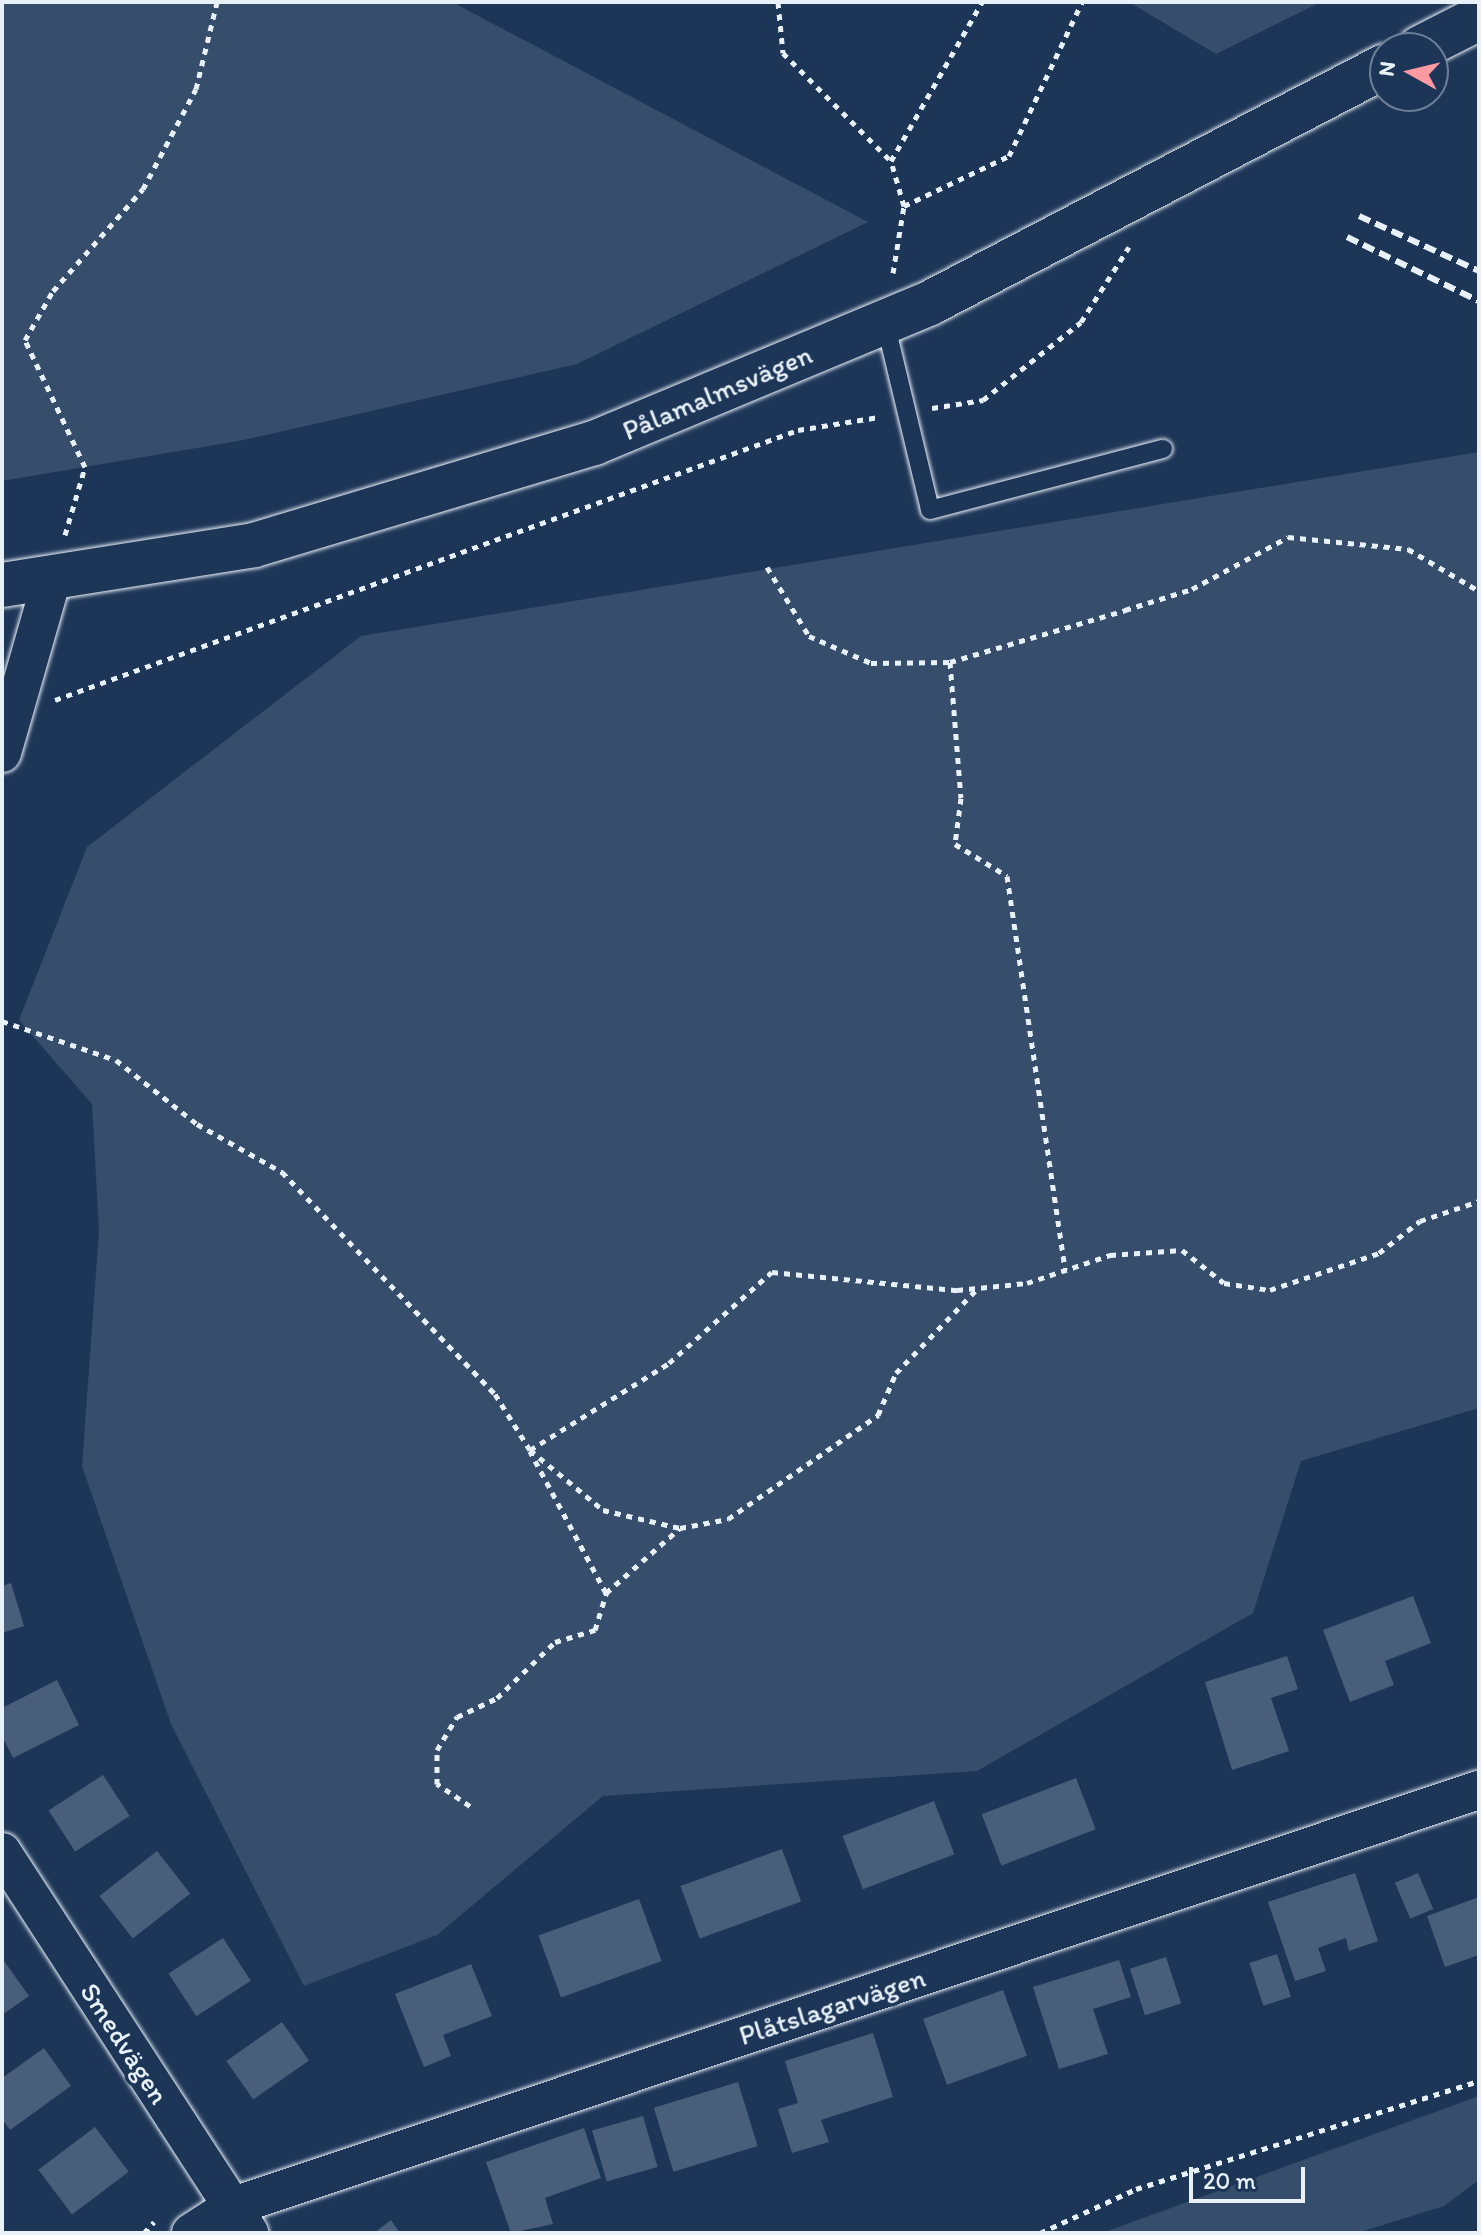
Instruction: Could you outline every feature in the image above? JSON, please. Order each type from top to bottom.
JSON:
[{"type":"street","points":[[1449,33],[1479,18]]},
{"type":"street","name":"Pålamalmsvägen","points":[[2,585],[51,582],[254,545],[594,443],[885,322],[1369,74]]},
{"type":"street","points":[[2,753],[51,582]]},
{"type":"street","name":"Plåtslagarvägen","points":[[191,2233],[240,2220],[1479,1790]]},
{"type":"street","name":"Smedvägen","points":[[2,1852],[240,2220]]},
{"type":"lane","points":[[885,322],[904,413],[930,510],[1163,449]]},
{"type":"path","points":[[51,582],[85,467],[25,340],[53,291],[143,189],[196,89],[217,2]]},
{"type":"path","points":[[778,2],[783,53],[891,161],[904,206],[885,322]]},
{"type":"path","points":[[891,161],[982,2]]},
{"type":"path","points":[[904,206],[1009,156],[1082,2]]},
{"type":"path","points":[[18,696],[63,701],[798,430],[983,400],[1081,322],[1137,234]]},
{"type":"path","points":[[767,567],[809,636],[871,663],[950,662],[1192,589],[1288,537],[1408,549],[1479,591]]},
{"type":"path","points":[[950,662],[961,798],[955,844],[1007,876],[1065,1270]]},
{"type":"path","points":[[2,1021],[116,1060],[197,1124],[282,1172],[495,1394],[530,1450],[606,1593]]},
{"type":"path","points":[[530,1450],[669,1363],[772,1272],[978,1288],[1065,1270],[1110,1255],[1182,1250],[1224,1283],[1270,1290],[1379,1253],[1420,1221],[1479,1201]]},
{"type":"path","points":[[530,1450],[603,1510],[680,1528],[728,1519],[878,1415],[896,1373],[978,1288]]},
{"type":"path","points":[[470,1806],[437,1784],[437,1750],[457,1717],[497,1698],[555,1642],[595,1630],[606,1593],[680,1528]]},
{"type":"path","points":[[1040,2233],[1136,2189],[1479,2081]]},
{"type":"shaded area","points":[[2,2],[452,2],[868,222],[577,364],[244,440],[2,481]]},
{"type":"shaded area","points":[[1129,2],[1321,2],[1216,54]]},
{"type":"shaded area","points":[[1479,452],[1479,1408],[1301,1461],[1253,1613],[977,1771],[603,1796],[437,1935],[304,1986],[171,1724],[82,1466],[99,1231],[92,1104],[19,1020],[87,847],[361,636]]},
{"type":"shaded area","points":[[1479,2096],[1479,2180],[1444,2206],[1357,2233],[1102,2233]]},
{"type":"building","points":[[11,1583],[24,1626],[2,1633],[2,1586]]},
{"type":"building","points":[[1413,1596],[1431,1643],[1385,1661],[1394,1685],[1350,1702],[1323,1630]]},
{"type":"building","points":[[1287,1656],[1298,1689],[1271,1698],[1289,1751],[1232,1770],[1205,1682]]},
{"type":"building","points":[[57,1680],[79,1725],[13,1758],[2,1736],[2,1708]]},
{"type":"building","points":[[103,1775],[130,1816],[75,1851],[48,1810]]},
{"type":"building","points":[[1076,1778],[1096,1829],[1001,1866],[982,1814]]},
{"type":"building","points":[[934,1801],[954,1854],[863,1889],[843,1836]]},
{"type":"building","points":[[782,1849],[801,1902],[700,1939],[681,1886]]},
{"type":"building","points":[[157,1851],[190,1894],[133,1938],[99,1896]]},
{"type":"building","points":[[1355,1873],[1378,1941],[1349,1951],[1346,1938],[1318,1948],[1326,1971],[1295,1981],[1268,1902]]},
{"type":"building","points":[[1418,1873],[1433,1909],[1410,1919],[1395,1883]]},
{"type":"building","points":[[1479,1897],[1479,1955],[1445,1967],[1427,1916]]},
{"type":"building","points":[[639,1899],[662,1961],[561,1998],[538,1936]]},
{"type":"building","points":[[223,1938],[251,1981],[196,2016],[168,1973]]},
{"type":"building","points":[[1277,1954],[1291,1997],[1263,2006],[1249,1963]]},
{"type":"building","points":[[1166,1957],[1181,2004],[1145,2015],[1130,1969]]},
{"type":"building","points":[[2,1958],[29,1996],[2,2015]]},
{"type":"building","points":[[1119,1960],[1131,1997],[1093,2009],[1108,2054],[1059,2069],[1033,1987]]},
{"type":"building","points":[[471,1964],[492,2016],[443,2035],[451,2056],[424,2067],[395,1994]]},
{"type":"building","points":[[1003,1990],[1027,2056],[947,2085],[923,2019]]},
{"type":"building","points":[[282,2022],[309,2061],[253,2100],[226,2061]]},
{"type":"building","points":[[873,2033],[893,2097],[821,2120],[829,2142],[792,2153],[778,2109],[798,2103],[785,2061]]},
{"type":"building","points":[[44,2048],[71,2086],[10,2130],[2,2119],[2,2078]]},
{"type":"building","points":[[738,2082],[758,2146],[673,2172],[654,2108]]},
{"type":"building","points":[[643,2116],[658,2167],[607,2182],[592,2131]]},
{"type":"building","points":[[95,2127],[129,2172],[72,2214],[38,2170]]},
{"type":"building","points":[[584,2128],[601,2178],[545,2198],[553,2224],[511,2233],[486,2162]]},
{"type":"building","points":[[391,2220],[400,2233],[374,2233]]},
{"type":"railway","points":[[1359,216],[1479,271]]},
{"type":"railway","points":[[1347,237],[1479,301]]}]
